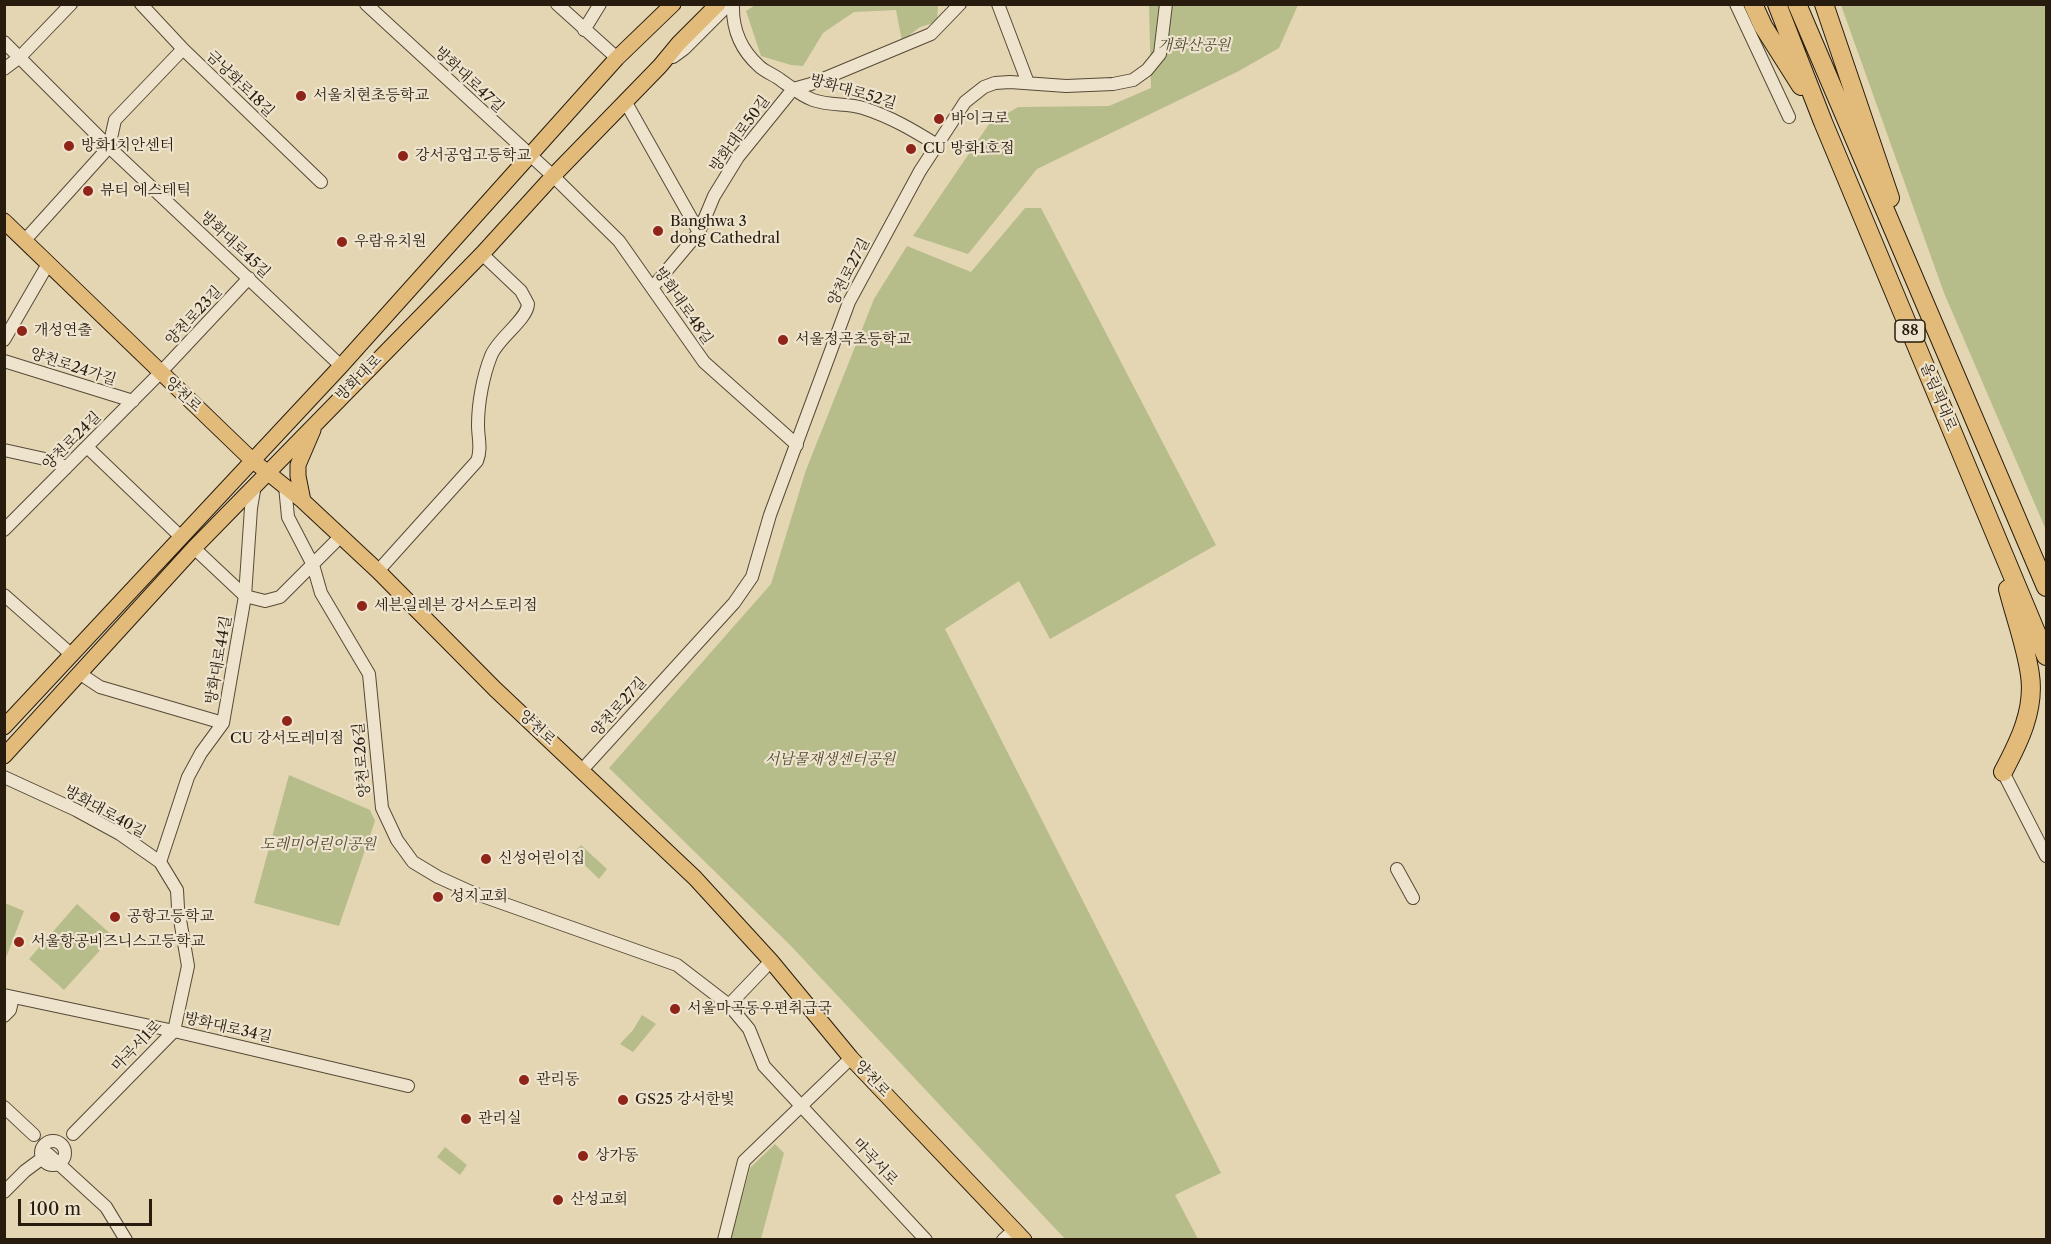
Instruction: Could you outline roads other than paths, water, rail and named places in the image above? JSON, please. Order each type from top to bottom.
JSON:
[{"type":"highway","points":[[1753,4],[1763,26],[1824,122]]},
{"type":"highway","name":"올림픽대로","points":[[1777,4],[2046,656]]},
{"type":"highway","name":"올림픽대로","points":[[1797,4],[2046,586]]},
{"type":"highway","points":[[1824,4],[1885,180],[1913,274]]},
{"type":"highway","points":[[1994,532],[2030,676],[2030,703],[2021,738],[2003,772]]},
{"type":"main road","name":"방화대로","points":[[4,727],[341,366],[617,58],[673,4]]},
{"type":"main road","name":"방화대로","points":[[4,756],[194,548],[482,254],[553,176],[718,4]]},
{"type":"main road","name":"양천로","points":[[4,221],[160,374],[252,460],[303,501],[378,571],[495,689],[695,878],[771,961],[851,1058],[1014,1236]]},
{"type":"main road","points":[[303,501],[298,465],[317,422]]},
{"type":"street","points":[[4,69],[20,57],[71,4]]},
{"type":"street","name":"금낭화로18길","points":[[141,4],[183,49],[321,182]]},
{"type":"street","name":"방화대로47길","points":[[366,4],[553,176]]},
{"type":"street","points":[[557,4],[617,58]]},
{"type":"street","points":[[584,30],[600,4]]},
{"type":"street","points":[[631,44],[663,4]]},
{"type":"street","points":[[660,66],[684,49],[731,4]]},
{"type":"street","name":"방화대로52길","points":[[731,4],[732,20],[739,41],[759,66],[812,99],[825,103],[860,107],[881,114],[903,123],[937,145]]},
{"type":"street","points":[[793,89],[811,84],[931,34],[960,4]]},
{"type":"street","points":[[998,4],[1028,83]]},
{"type":"street","points":[[1736,4],[1789,117]]},
{"type":"street","name":"양천로27길","points":[[582,770],[734,603],[752,577],[770,516],[849,302],[920,171],[965,102],[984,87],[1010,82],[1066,86],[1113,84],[1133,80],[1147,70],[1160,54],[1164,5]]},
{"type":"street","name":"방화대로45길","points":[[4,42],[109,147],[341,366]]},
{"type":"street","points":[[25,240],[109,147],[115,120],[183,49]]},
{"type":"street","name":"방화대로50길","points":[[652,288],[699,232],[714,196],[738,157],[793,89]]},
{"type":"street","points":[[625,101],[699,232]]},
{"type":"street","name":"방화대로48길","points":[[553,176],[619,241],[704,362],[797,446]]},
{"type":"street","points":[[378,571],[477,461],[480,454],[479,410],[489,361],[494,348],[524,314],[528,304],[521,291],[482,254]]},
{"type":"street","points":[[4,340],[48,264]]},
{"type":"street","name":"양천로23길","points":[[160,374],[249,278]]},
{"type":"street","name":"양천로24가길","points":[[4,361],[133,401]]},
{"type":"street","name":"양천로24길","points":[[4,530],[160,374]]},
{"type":"street","points":[[87,447],[181,537]]},
{"type":"street","points":[[4,450],[54,461],[66,468]]},
{"type":"street","name":"방화대로44길","points":[[160,862],[188,777],[201,753],[223,723],[245,596],[251,508],[255,485]]},
{"type":"street","name":"양천로26길","points":[[285,486],[288,517],[313,565],[321,593],[369,674],[382,808],[396,840],[413,862],[438,877],[471,891],[677,965],[729,1005]]},
{"type":"street","points":[[194,548],[245,596],[265,601],[280,597],[341,536]]},
{"type":"street","points":[[4,595],[72,655]]},
{"type":"street","points":[[79,673],[99,687],[223,723]]},
{"type":"street","points":[[2003,772],[2046,856]]},
{"type":"street","name":"방화대로40길","points":[[4,777],[76,810],[120,834],[160,862],[177,890]]},
{"type":"street","points":[[1397,869],[1413,898]]},
{"type":"street","name":"마곡서1로","points":[[73,1134],[174,1031],[188,966],[177,890]]},
{"type":"street","points":[[729,1005],[771,961]]},
{"type":"street","points":[[4,1016],[10,1010],[9,996]]},
{"type":"street","name":"방화대로34길","points":[[9,996],[174,1031],[408,1086]]},
{"type":"street","name":"마곡서로","points":[[729,1005],[749,1029],[764,1066],[926,1239]]},
{"type":"street","points":[[723,1239],[744,1161],[851,1058]]},
{"type":"street","points":[[4,1107],[34,1135]]},
{"type":"street","points":[[4,1192],[45,1149],[105,1207],[126,1239]]},
{"type":"place","name":"서울치현초등학교","points":[[301,96]]},
{"type":"place","name":"바이크로","points":[[939,119]]},
{"type":"place","name":"방화1치안센터","points":[[69,146]]},
{"type":"place","name":"CU 방화1호점","points":[[911,149]]},
{"type":"place","name":"강서공업고등학교","points":[[403,156]]},
{"type":"place","name":"뷰티 에스테틱","points":[[88,191]]},
{"type":"place","name":"Banghwa 3 dong Cathedral","points":[[658,231]]},
{"type":"place","name":"우람유치원","points":[[342,242]]},
{"type":"place","name":"개성연출","points":[[22,331]]},
{"type":"place","name":"서울정곡초등학교","points":[[783,340]]},
{"type":"place","name":"세븐일레븐 강서스토리점","points":[[362,606]]},
{"type":"place","name":"CU 강서도레미점","points":[[287,721]]},
{"type":"place","name":"신성어린이집","points":[[486,859]]},
{"type":"place","name":"성지교회","points":[[438,897]]},
{"type":"place","name":"공항고등학교","points":[[115,917]]},
{"type":"place","name":"서울항공비즈니스고등학교","points":[[19,942]]},
{"type":"place","name":"서울마곡동우편취급국","points":[[675,1009]]},
{"type":"place","name":"관리동","points":[[524,1080]]},
{"type":"place","name":"GS25 강서한빛","points":[[623,1100]]},
{"type":"place","name":"관리실","points":[[466,1119]]},
{"type":"place","name":"상가동","points":[[583,1156]]},
{"type":"place","name":"산성교회","points":[[558,1200]]},
{"type":"park label","name":"개화산공원","points":[[1194,46]]},
{"type":"park label","name":"서남물재생센터공원","points":[[830,760]]},
{"type":"park label","name":"도레미어린이공원","points":[[318,845]]}]
